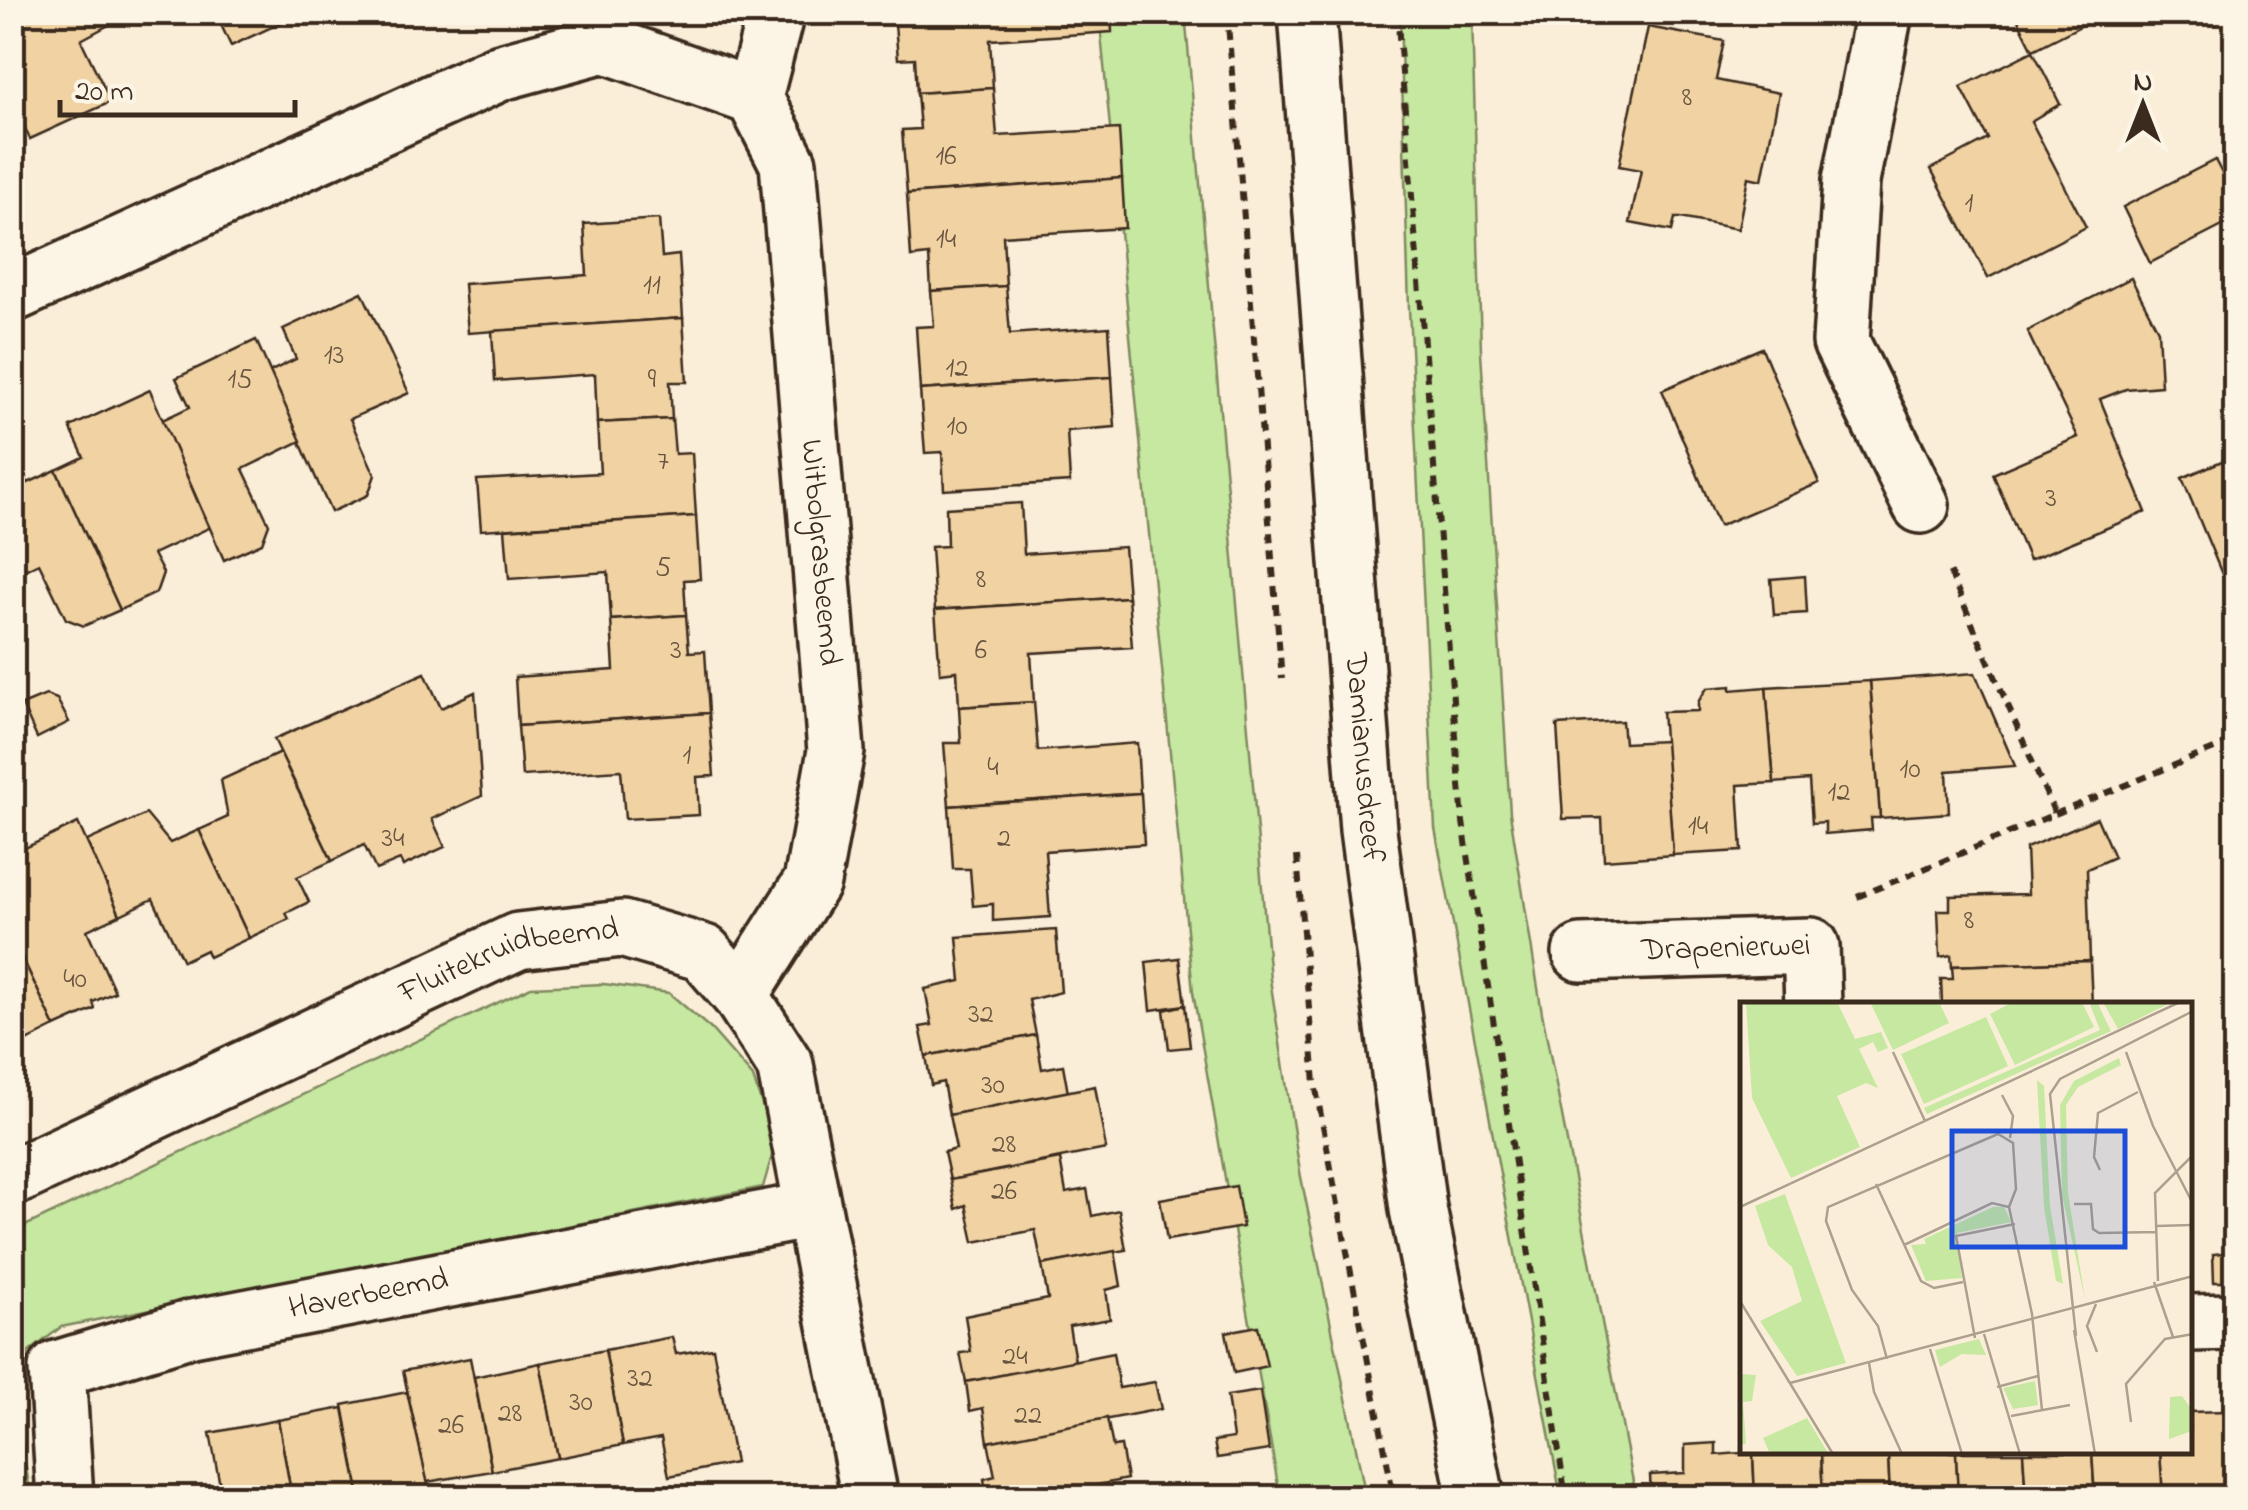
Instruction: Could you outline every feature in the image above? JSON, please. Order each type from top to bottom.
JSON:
[{"type":"street","points":[[12,294],[501,72],[604,44],[754,97],[776,12]]},
{"type":"street","name":"Damianusdreef","points":[[1307,12],[1368,830],[1418,1209],[1476,1498]]},
{"type":"street","points":[[1884,12],[1851,181],[1841,342],[1921,505]]},
{"type":"street","name":"Witbolgrasbeemd","points":[[740,994],[812,882],[836,751],[788,162],[754,97]]},
{"type":"street","name":"Fluitekruidbeemd","points":[[12,1178],[518,941],[622,929],[704,953],[740,994],[784,1065],[870,1498]]},
{"type":"street","name":"Drapenierwei","points":[[1581,953],[1811,946],[1813,1002]]},
{"type":"street","name":"Haverbeemd","points":[[66,1498],[57,1369],[192,1328],[812,1210]]},
{"type":"street","points":[[2193,1322],[2236,1322]]},
{"type":"path","points":[[1397,12],[1464,822],[1566,1498]]},
{"type":"path","points":[[1921,505],[2055,814]]},
{"type":"path","points":[[1811,946],[1833,907],[2236,740]]},
{"type":"green space","points":[[1099,13],[1185,13],[1270,979],[1300,1172],[1366,1497],[1280,1497],[1193,992]]},
{"type":"green space","points":[[1400,13],[1472,13],[1481,352],[1510,813],[1542,1013],[1636,1497],[1561,1497],[1435,828],[1409,309]]},
{"type":"green space","points":[[604,984],[669,993],[711,1029],[753,1077],[775,1145],[763,1187],[61,1327],[28,1353],[16,1408],[31,1497],[13,1497],[12,1232],[531,987]]},
{"type":"building","points":[[12,12],[133,12],[81,40],[111,102],[30,139],[12,101]]},
{"type":"building","points":[[215,12],[304,12],[231,46]]},
{"type":"building","points":[[894,12],[1111,12],[1112,32],[990,40],[993,88],[917,93],[915,58],[898,59]]},
{"type":"building","points":[[2014,12],[2108,12],[2033,50]]},
{"type":"building","points":[[1648,27],[1724,41],[1716,80],[1779,93],[1762,180],[1748,177],[1738,229],[1680,218],[1675,218],[1672,231],[1630,223],[1641,170],[1619,166]]},
{"type":"building","points":[[2033,51],[2060,104],[2031,121],[2086,227],[1988,278],[1931,169],[1988,139],[1961,87]]},
{"type":"building","points":[[993,88],[997,136],[1119,129],[1122,178],[907,194],[902,130],[920,129],[917,93]]},
{"type":"building","points":[[2215,160],[2236,200],[2236,219],[2150,263],[2123,207]]},
{"type":"building","points":[[1122,178],[1125,228],[1003,236],[1006,286],[931,291],[929,255],[911,257],[907,194]]},
{"type":"building","points":[[659,219],[662,257],[679,255],[683,318],[468,333],[464,284],[587,275],[584,224]]},
{"type":"building","points":[[2131,278],[2158,330],[2161,386],[2126,389],[2100,399],[2146,512],[2029,560],[1993,474],[2078,437],[2027,331]]},
{"type":"building","points":[[1006,286],[1010,334],[1109,327],[1112,377],[920,390],[916,327],[934,326],[931,291]]},
{"type":"building","points":[[362,292],[409,393],[350,419],[375,475],[368,495],[331,512],[269,372],[296,359],[283,329]]},
{"type":"building","points":[[683,318],[687,382],[670,382],[672,419],[597,423],[595,374],[495,381],[492,331]]},
{"type":"building","points":[[256,340],[301,441],[243,469],[269,524],[262,543],[224,560],[162,420],[190,407],[176,378]]},
{"type":"building","points":[[1762,348],[1819,483],[1719,526],[1662,390]]},
{"type":"building","points":[[1112,377],[1115,427],[1067,431],[1070,482],[944,490],[942,452],[925,453],[920,390]]},
{"type":"building","points":[[150,390],[209,528],[153,554],[163,573],[156,593],[120,610],[56,470],[84,457],[70,427]]},
{"type":"building","points":[[672,419],[675,454],[692,453],[696,516],[481,530],[477,480],[600,473],[597,423]]},
{"type":"building","points":[[14,453],[28,483],[56,470],[120,610],[84,626],[66,619],[39,563],[12,576]]},
{"type":"building","points":[[2236,455],[2236,608],[2182,478]]},
{"type":"building","points":[[1021,503],[1024,554],[1124,547],[1128,597],[935,610],[931,547],[947,546],[946,508]]},
{"type":"building","points":[[696,516],[700,579],[684,580],[686,615],[611,620],[608,572],[509,579],[505,529]]},
{"type":"building","points":[[1805,576],[1807,613],[1774,615],[1771,579]]},
{"type":"building","points":[[1128,597],[1132,647],[1031,653],[1034,702],[959,707],[957,671],[940,673],[935,610]]},
{"type":"building","points":[[686,615],[689,652],[705,651],[709,713],[518,726],[515,677],[614,670],[611,620]]},
{"type":"building","points":[[425,673],[441,708],[475,692],[482,796],[432,819],[445,847],[403,866],[400,860],[376,870],[364,845],[332,861],[274,739]]},
{"type":"building","points":[[1975,673],[2015,766],[1947,771],[1949,813],[1880,818],[1870,681]]},
{"type":"building","points":[[1870,681],[1880,818],[1871,818],[1872,830],[1825,834],[1825,822],[1812,823],[1809,780],[1774,783],[1766,687]]},
{"type":"building","points":[[1731,686],[1731,690],[1766,687],[1774,783],[1738,785],[1742,851],[1673,855],[1662,712],[1698,711],[1698,702],[1707,688]]},
{"type":"building","points":[[46,695],[57,699],[69,722],[37,738],[22,705]]},
{"type":"building","points":[[1034,702],[1038,751],[1137,743],[1140,793],[949,806],[944,743],[961,743],[959,707]]},
{"type":"building","points":[[709,713],[714,776],[697,777],[699,815],[625,819],[621,770],[522,776],[518,726]]},
{"type":"building","points":[[1622,721],[1624,743],[1665,741],[1673,855],[1604,860],[1602,818],[1563,819],[1557,725]]},
{"type":"building","points":[[280,753],[332,861],[297,877],[309,902],[286,913],[289,919],[249,938],[199,830],[228,817],[221,780]]},
{"type":"building","points":[[1141,793],[1144,844],[1045,851],[1050,917],[993,921],[993,904],[973,906],[970,869],[953,869],[949,806]]},
{"type":"building","points":[[146,814],[170,843],[199,830],[249,938],[209,957],[206,950],[183,961],[153,899],[120,915],[87,841]]},
{"type":"building","points":[[2097,818],[2114,857],[2087,869],[2090,961],[1952,966],[1951,955],[1940,957],[1938,910],[1950,910],[1950,896],[2028,894],[2026,848]]},
{"type":"building","points":[[78,823],[120,915],[87,930],[115,992],[93,1002],[95,1009],[55,1027],[12,936],[12,854]]},
{"type":"building","points":[[1056,930],[1061,992],[1029,1000],[1036,1035],[926,1056],[920,1027],[932,1025],[925,989],[961,981],[957,937]]},
{"type":"building","points":[[12,936],[55,1027],[15,1047],[12,1041]]},
{"type":"building","points":[[1179,958],[1185,1005],[1151,1010],[1146,962]]},
{"type":"building","points":[[2090,961],[2092,1002],[1942,1002],[1941,979],[1953,979],[1952,966]]},
{"type":"building","points":[[1185,1005],[1190,1047],[1169,1049],[1164,1010]]},
{"type":"building","points":[[1036,1035],[1042,1069],[1063,1065],[1068,1093],[949,1115],[943,1082],[931,1085],[926,1056]]},
{"type":"building","points":[[1095,1086],[1106,1149],[950,1180],[944,1152],[956,1149],[949,1115]]},
{"type":"building","points":[[1060,1159],[1066,1193],[1087,1189],[1092,1216],[1119,1210],[1126,1250],[1042,1265],[1035,1230],[974,1242],[966,1205],[956,1209],[950,1180]]},
{"type":"building","points":[[1236,1186],[1243,1227],[1167,1240],[1160,1199]]},
{"type":"building","points":[[1115,1251],[1121,1286],[1106,1290],[1110,1319],[1069,1326],[1075,1361],[966,1382],[960,1353],[971,1352],[965,1316],[1048,1299],[1042,1265]]},
{"type":"building","points":[[2232,1252],[2233,1282],[2214,1282],[2213,1254]]},
{"type":"building","points":[[1258,1326],[1267,1366],[1234,1373],[1226,1332]]},
{"type":"building","points":[[672,1337],[676,1354],[713,1348],[735,1463],[669,1476],[661,1438],[623,1445],[605,1350]]},
{"type":"building","points":[[605,1350],[623,1445],[558,1458],[540,1363]]},
{"type":"building","points":[[1113,1353],[1119,1388],[1155,1382],[1161,1409],[988,1442],[983,1408],[970,1411],[966,1382]]},
{"type":"building","points":[[470,1358],[492,1471],[427,1482],[403,1371]]},
{"type":"building","points":[[540,1363],[558,1458],[492,1471],[474,1377]]},
{"type":"building","points":[[1260,1391],[1269,1450],[1217,1458],[1214,1441],[1233,1438],[1227,1396]]},
{"type":"building","points":[[407,1392],[431,1498],[360,1498],[343,1405]]},
{"type":"building","points":[[343,1408],[360,1498],[292,1498],[278,1420]]},
{"type":"building","points":[[2193,1412],[2236,1414],[2236,1447],[2228,1447],[2230,1498],[2163,1498],[2160,1455],[2193,1455]]},
{"type":"building","points":[[1107,1418],[1113,1447],[1121,1446],[1127,1479],[1034,1498],[987,1498],[984,1479],[995,1476],[988,1442]]},
{"type":"building","points":[[278,1420],[292,1498],[212,1498],[222,1496],[210,1433]]},
{"type":"building","points":[[1716,1443],[1716,1455],[1753,1455],[1755,1498],[1651,1498],[1650,1475],[1685,1473],[1685,1445]]},
{"type":"building","points":[[1753,1455],[1821,1455],[1823,1498],[1755,1498]]},
{"type":"building","points":[[1821,1455],[1888,1455],[1890,1498],[1823,1498]]},
{"type":"building","points":[[1888,1455],[1956,1455],[1958,1498],[1890,1498]]},
{"type":"building","points":[[1956,1455],[2023,1455],[2026,1498],[1958,1498]]},
{"type":"building","points":[[2023,1455],[2092,1455],[2095,1498],[2026,1498]]},
{"type":"building","points":[[2092,1455],[2160,1455],[2163,1498],[2095,1498]]},
{"type":"building","points":[[1099,1485],[1101,1498],[1034,1498]]}]
